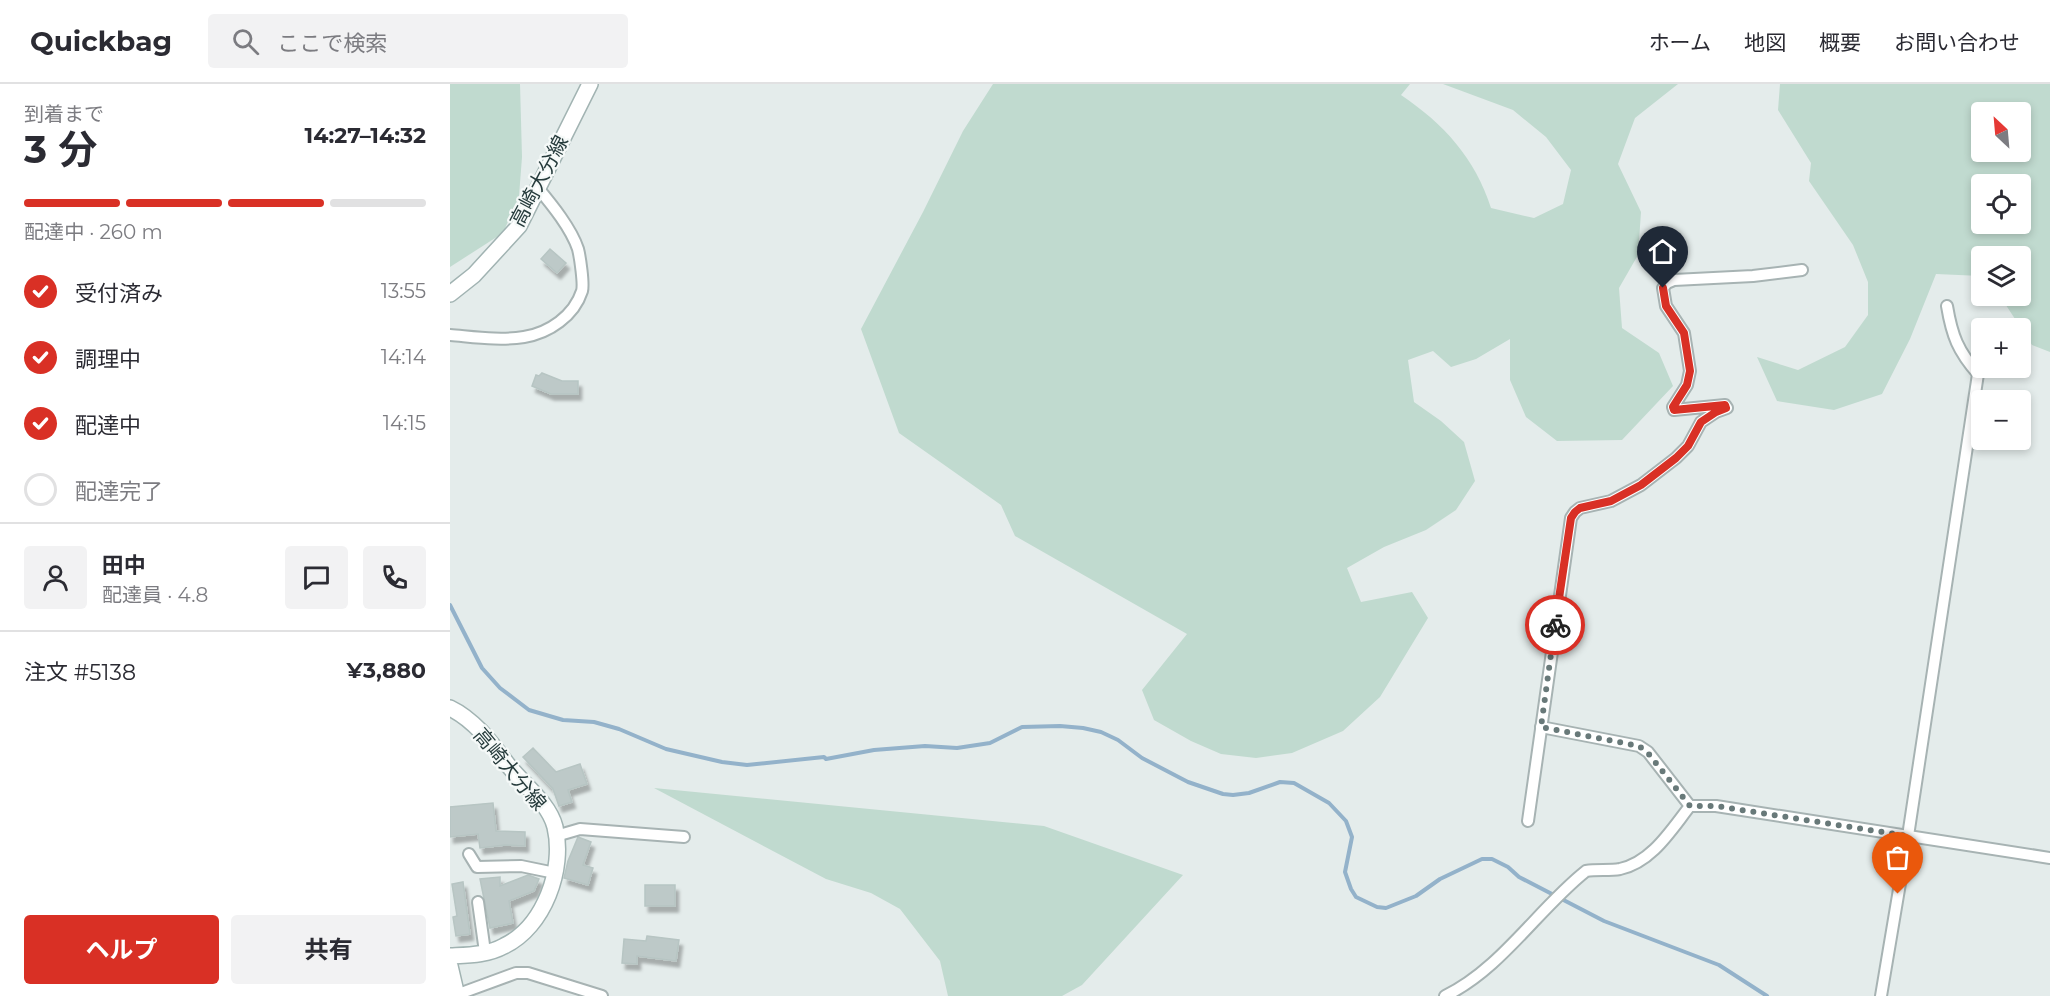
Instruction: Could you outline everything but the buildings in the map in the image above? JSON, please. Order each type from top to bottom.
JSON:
[{"type":"main road","name":"高崎大分線","points":[[450,294],[474,275],[519,226],[590,84]]},
{"type":"main road","name":"高崎大分線","points":[[450,708],[481,731],[526,784],[545,808],[555,826],[556,836],[555,873],[552,885],[538,914],[529,925],[504,946],[485,952],[450,956]]},
{"type":"main road","points":[[450,966],[457,995]]},
{"type":"street","points":[[450,335],[504,339],[525,337],[549,329],[571,312],[582,289],[578,249],[559,215],[537,188]]},
{"type":"street","points":[[1528,821],[1571,518],[1580,508],[1611,501],[1641,485],[1682,452],[1701,422],[1726,408],[1725,405],[1674,410],[1673,407],[1687,385],[1690,371],[1684,333],[1666,306],[1663,288],[1674,280],[1753,276],[1802,270]]},
{"type":"street","points":[[1881,996],[1908,836],[1978,374],[1958,348],[1947,306]]},
{"type":"street","points":[[1541,727],[1639,746],[1648,753],[1690,806]]},
{"type":"street","points":[[1690,806],[1716,806],[2050,858]]},
{"type":"street","points":[[1445,996],[1458,990],[1486,967],[1586,871],[1621,868],[1650,854],[1690,806]]},
{"type":"street","points":[[556,836],[580,829],[684,837]]},
{"type":"street","points":[[469,854],[477,867],[521,866],[555,873]]},
{"type":"street","points":[[478,902],[485,952]]},
{"type":"street","points":[[457,995],[516,973],[528,973],[602,996]]},
{"type":"green space","points":[[450,84],[520,84],[522,157],[519,196],[503,233],[450,267]]},
{"type":"green space","points":[[993,84],[1410,84],[1401,95],[1431,118],[1456,144],[1476,173],[1491,208],[1534,218],[1563,204],[1571,170],[1546,137],[1513,110],[1443,84],[1678,84],[1635,118],[1618,164],[1641,212],[1638,255],[1619,288],[1622,328],[1659,353],[1673,386],[1622,440],[1557,441],[1526,417],[1510,380],[1510,339],[1476,359],[1451,367],[1433,351],[1408,360],[1414,402],[1441,421],[1464,442],[1475,481],[1456,510],[1426,530],[1384,547],[1347,568],[1361,602],[1412,592],[1428,618],[1380,697],[1343,731],[1292,753],[1256,758],[1221,754],[1191,741],[1154,720],[1142,690],[1187,634],[1015,536],[1001,505],[899,433],[861,329],[963,131]]},
{"type":"green space","points":[[1780,84],[2050,84],[2050,352],[2031,343],[2031,318],[2014,318],[2007,306],[2031,306],[2031,246],[1971,246],[1971,276],[1936,274],[1910,339],[1882,394],[1834,410],[1777,401],[1757,357],[1798,370],[1845,347],[1868,315],[1868,282],[1853,245],[1809,181],[1811,163],[1778,110]]},
{"type":"green space","points":[[654,788],[1044,826],[1183,875],[1082,985],[1062,996],[948,996],[940,961],[900,909],[871,893],[826,879]]},
{"type":"waterway","points":[[450,605],[482,668],[500,688],[529,710],[563,720],[594,722],[619,729],[666,749],[722,762],[747,765],[824,757],[826,759],[874,750],[925,746],[957,748],[990,743],[1022,727],[1060,726],[1101,732],[1118,740],[1142,758],[1188,782],[1223,794],[1249,793],[1280,782],[1294,783],[1329,803],[1346,821],[1352,837],[1345,872],[1351,889],[1356,897],[1377,907],[1386,908],[1416,896],[1440,879],[1482,859],[1492,859],[1508,867],[1519,877],[1604,921],[1719,965],[1767,996]]},
{"type":"way so far","points":[[1555,625],[1541,727],[1639,746],[1648,753],[1690,806],[1716,806],[1908,836],[1898,894]]},
{"type":"route","points":[[1555,625],[1571,518],[1575,512],[1580,508],[1611,501],[1641,485],[1688,446],[1701,422],[1726,408],[1725,405],[1674,410],[1673,407],[1687,385],[1690,371],[1684,333],[1666,306],[1663,288]]}]
